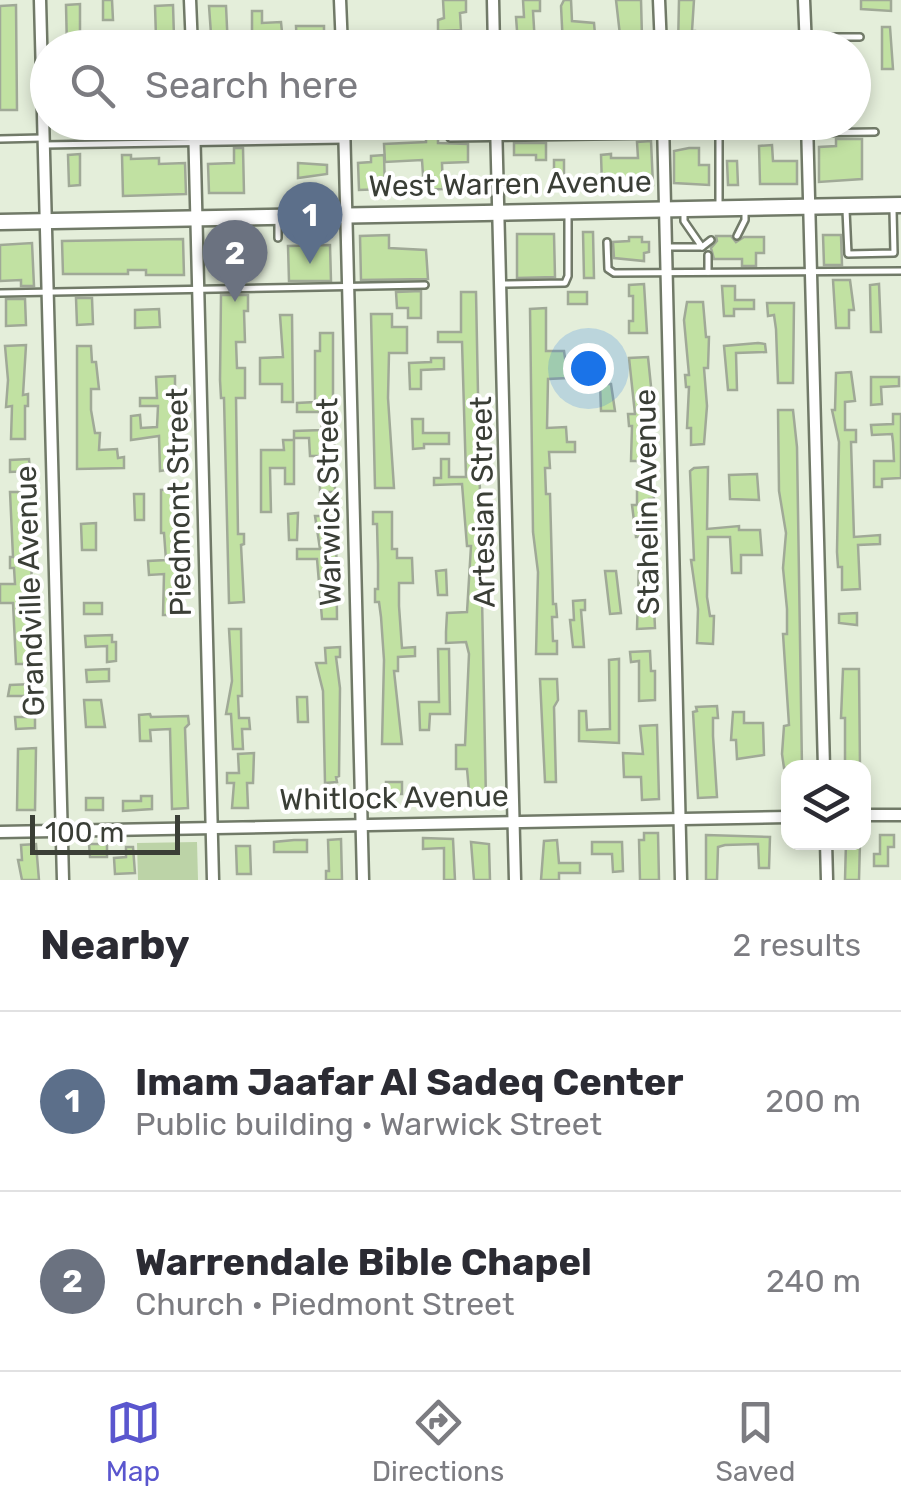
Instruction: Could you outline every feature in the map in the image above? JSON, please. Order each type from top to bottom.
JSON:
[{"type":"main road","name":"West Warren Avenue","points":[[0,222],[897,206]]},
{"type":"street","name":"Grandville Avenue","points":[[40,0],[41,30]]},
{"type":"street","points":[[190,0],[191,30]]},
{"type":"street","points":[[340,0],[341,30]]},
{"type":"street","points":[[493,0],[494,30]]},
{"type":"street","points":[[659,0],[660,30]]},
{"type":"street","points":[[804,0],[805,30]]},
{"type":"street","name":"Warwick Street","points":[[344,140],[363,880]]},
{"type":"street","name":"Artesian Street","points":[[497,140],[515,880]]},
{"type":"street","name":"Stahelin Avenue","points":[[663,140],[681,880]]},
{"type":"street","points":[[807,140],[824,760]]},
{"type":"street","name":"Grandville Avenue","points":[[44,142],[63,880]]},
{"type":"street","name":"Piedmont Street","points":[[194,143],[196,218],[203,263],[198,290],[213,880]]},
{"type":"street","points":[[871,816],[901,815]]},
{"type":"street","name":"Whitlock Avenue","points":[[0,832],[781,816]]},
{"type":"street","points":[[826,850],[827,880]]},
{"type":"lane","points":[[871,132],[875,132]]},
{"type":"lane","points":[[0,138],[194,143],[344,140]]},
{"type":"lane","points":[[718,208],[719,140]]},
{"type":"lane","points":[[846,207],[848,254],[863,254],[894,253],[897,206]]},
{"type":"lane","points":[[737,236],[746,220],[746,208]]},
{"type":"lane","points":[[684,209],[684,220],[702,247]]},
{"type":"lane","points":[[503,284],[565,283],[568,210]]},
{"type":"lane","points":[[278,216],[278,238]]},
{"type":"lane","points":[[247,217],[247,238]]},
{"type":"lane","points":[[607,242],[610,272],[901,271]]},
{"type":"lane","points":[[665,247],[710,249],[708,272]]},
{"type":"lane","points":[[0,293],[426,285]]},
{"type":"green space","points":[[197,842],[198,880],[138,880],[137,843]]},
{"type":"building","points":[[103,0],[112,0],[113,20],[103,20]]},
{"type":"building","points":[[443,0],[466,0],[466,12],[460,13],[461,30],[438,30],[438,20],[444,18]]},
{"type":"building","points":[[523,0],[540,0],[540,11],[533,11],[534,30],[517,30],[516,17],[524,17]]},
{"type":"building","points":[[564,0],[571,0],[572,21],[594,23],[595,30],[562,30]]},
{"type":"building","points":[[616,0],[641,0],[642,30],[619,30]]},
{"type":"building","points":[[679,0],[694,0],[692,30],[678,30]]},
{"type":"building","points":[[861,0],[891,0],[891,11],[861,9]]},
{"type":"building","points":[[80,4],[80,30],[67,30],[66,5]]},
{"type":"building","points":[[16,5],[17,110],[0,110],[0,6]]},
{"type":"building","points":[[173,5],[174,30],[156,30],[155,6]]},
{"type":"building","points":[[209,6],[226,6],[227,30],[211,30]]},
{"type":"building","points":[[252,11],[262,11],[262,23],[281,22],[282,30],[252,30]]},
{"type":"building","points":[[296,26],[324,26],[324,30],[296,30]]},
{"type":"building","points":[[882,27],[890,27],[893,69],[882,69]]},
{"type":"building","points":[[836,140],[862,140],[862,179],[819,182],[819,147],[836,146]]},
{"type":"building","points":[[651,141],[653,185],[602,185],[601,155],[638,158],[637,142]]},
{"type":"building","points":[[514,143],[546,143],[546,160],[536,160],[536,155],[514,155]]},
{"type":"building","points":[[384,144],[468,144],[468,162],[442,163],[443,189],[424,190],[422,160],[385,162]]},
{"type":"building","points":[[772,145],[773,161],[797,161],[797,184],[760,184],[759,146]]},
{"type":"building","points":[[234,148],[243,148],[244,193],[209,193],[208,164],[234,163]]},
{"type":"building","points":[[699,148],[699,165],[709,165],[709,185],[674,183],[674,151]]},
{"type":"building","points":[[80,154],[80,185],[69,186],[68,155]]},
{"type":"building","points":[[122,155],[131,155],[131,159],[159,158],[159,164],[185,163],[186,194],[123,196]]},
{"type":"building","points":[[384,155],[385,189],[359,190],[358,163]]},
{"type":"building","points":[[554,160],[564,160],[564,187],[554,187]]},
{"type":"building","points":[[727,161],[737,161],[738,185],[728,185]]},
{"type":"building","points":[[298,163],[327,165],[327,174],[298,178]]},
{"type":"building","points":[[583,232],[593,232],[594,278],[584,278]]},
{"type":"building","points":[[517,234],[554,234],[555,277],[517,278]]},
{"type":"building","points":[[389,235],[389,248],[426,250],[428,279],[361,280],[360,236]]},
{"type":"building","points":[[823,235],[841,235],[842,265],[824,265]]},
{"type":"building","points":[[716,236],[731,236],[736,242],[744,237],[764,237],[764,253],[756,253],[756,266],[742,266],[742,259],[714,259],[711,248]]},
{"type":"building","points":[[629,237],[642,237],[642,242],[649,242],[644,261],[614,258],[613,242],[629,241]]},
{"type":"building","points":[[183,239],[184,275],[146,275],[146,270],[128,270],[128,274],[63,274],[62,241]]},
{"type":"building","points":[[32,243],[34,286],[21,286],[21,280],[0,281],[0,245]]},
{"type":"building","points":[[330,245],[331,281],[289,281],[288,246]]},
{"type":"building","points":[[833,280],[850,280],[854,310],[849,310],[849,328],[836,328]]},
{"type":"building","points":[[644,284],[647,333],[629,333],[633,296],[629,296],[629,285]]},
{"type":"building","points":[[879,284],[881,332],[871,332],[870,285]]},
{"type":"building","points":[[722,286],[735,286],[735,300],[754,300],[754,309],[734,309],[734,316],[724,316]]},
{"type":"building","points":[[421,291],[421,318],[408,318],[408,308],[397,308],[396,292]]},
{"type":"building","points":[[461,292],[476,292],[486,801],[470,802],[467,769],[456,769],[456,745],[465,745],[469,654],[466,642],[446,643],[446,632],[447,613],[467,612],[471,546],[467,546],[462,484],[434,485],[434,478],[441,478],[441,459],[449,459],[449,477],[466,477],[462,342],[438,342],[438,332],[461,332]]},
{"type":"building","points":[[568,292],[587,292],[587,304],[568,304]]},
{"type":"building","points":[[221,295],[248,295],[245,342],[236,342],[237,368],[245,368],[245,398],[236,398],[238,534],[244,534],[244,602],[229,603],[224,398],[220,380]]},
{"type":"building","points":[[76,298],[92,298],[93,324],[77,325]]},
{"type":"building","points":[[6,299],[25,299],[26,325],[6,326]]},
{"type":"building","points":[[687,302],[703,302],[709,337],[708,368],[704,368],[704,444],[691,445],[685,375],[689,375],[684,320]]},
{"type":"building","points":[[767,303],[794,303],[793,383],[778,383],[776,329],[774,315],[768,316]]},
{"type":"building","points":[[546,308],[546,351],[564,351],[568,378],[548,379],[547,428],[566,427],[567,442],[575,442],[575,452],[549,452],[550,468],[545,468],[546,494],[550,494],[553,604],[557,617],[552,617],[553,641],[557,641],[557,654],[536,654],[538,572],[533,532],[530,309]]},
{"type":"building","points":[[159,309],[160,327],[135,328],[135,310]]},
{"type":"building","points":[[371,314],[392,314],[392,327],[407,327],[407,353],[389,353],[394,488],[375,488]]},
{"type":"building","points":[[280,315],[292,315],[293,402],[282,402],[282,384],[260,384],[260,358],[283,357]]},
{"type":"building","points":[[320,333],[333,333],[333,421],[337,421],[338,432],[334,432],[335,492],[320,492],[319,456],[310,456],[309,438],[294,438],[294,431],[322,430],[321,412],[297,412],[297,403],[315,402],[315,351],[320,351]]},
{"type":"building","points":[[765,344],[766,352],[736,353],[737,390],[728,390],[724,346]]},
{"type":"building","points":[[26,345],[25,439],[11,439],[12,406],[6,407],[5,346]]},
{"type":"building","points":[[77,346],[91,346],[92,362],[96,362],[99,389],[91,389],[91,410],[95,433],[100,433],[99,450],[117,449],[118,458],[124,457],[124,468],[77,469]]},
{"type":"building","points":[[648,357],[653,406],[646,406],[647,461],[631,461],[632,426],[628,414],[635,414],[629,358]]},
{"type":"building","points":[[431,358],[444,358],[444,369],[421,370],[421,389],[410,389],[409,363],[431,362]]},
{"type":"building","points":[[851,372],[855,401],[845,402],[845,430],[856,430],[856,442],[851,442],[854,537],[880,535],[880,544],[858,545],[860,589],[842,590],[842,567],[838,567],[837,552],[839,442],[832,410],[836,373]]},
{"type":"building","points":[[175,376],[175,409],[180,409],[180,420],[174,420],[179,468],[160,471],[159,436],[131,440],[131,416],[140,415],[141,428],[157,427],[158,406],[140,406],[140,398],[157,398],[156,377]]},
{"type":"building","points":[[871,377],[899,377],[899,386],[881,387],[882,404],[871,405]]},
{"type":"building","points":[[600,384],[611,384],[615,411],[601,411]]},
{"type":"building","points":[[778,410],[793,410],[797,447],[802,760],[783,760],[782,754],[784,726],[789,725],[783,634],[787,634],[783,568],[786,533],[779,491]]},
{"type":"building","points":[[893,414],[901,414],[901,478],[882,479],[882,487],[874,487],[874,461],[894,461],[892,434],[872,435],[871,425],[893,424]]},
{"type":"building","points":[[412,419],[423,419],[423,433],[449,433],[449,444],[424,444],[424,448],[413,449]]},
{"type":"building","points":[[283,440],[294,440],[294,484],[285,484],[285,468],[270,468],[271,512],[261,512],[261,450],[284,450]]},
{"type":"building","points":[[29,459],[30,471],[10,472],[10,460]]},
{"type":"building","points":[[708,467],[707,529],[739,526],[739,530],[760,530],[762,555],[741,555],[741,573],[732,573],[730,537],[708,537],[707,597],[710,616],[714,616],[713,644],[697,643],[698,609],[691,560],[690,471]]},
{"type":"building","points":[[757,474],[759,500],[730,499],[729,475]]},
{"type":"building","points":[[637,488],[653,488],[654,499],[649,499],[650,536],[636,537],[632,505],[637,505]]},
{"type":"building","points":[[177,489],[185,592],[180,599],[180,615],[163,615],[164,574],[149,575],[148,561],[166,560],[161,533],[161,490]]},
{"type":"building","points":[[10,492],[31,492],[32,664],[16,664],[13,603],[0,603],[0,584],[15,584],[14,568],[10,568]]},
{"type":"building","points":[[134,494],[144,494],[144,520],[135,520]]},
{"type":"building","points":[[373,512],[392,512],[392,549],[397,549],[397,558],[412,558],[413,583],[399,583],[399,606],[402,648],[415,647],[415,656],[398,657],[398,671],[394,671],[402,744],[382,744],[384,660],[379,602],[375,602],[378,564]]},
{"type":"building","points":[[298,513],[297,540],[289,540],[288,514]]},
{"type":"building","points":[[315,516],[336,516],[337,619],[322,619],[317,559],[297,559],[297,549],[320,549]]},
{"type":"building","points":[[96,523],[96,550],[82,550],[81,524]]},
{"type":"building","points":[[639,561],[652,561],[655,628],[637,629]]},
{"type":"building","points":[[446,570],[447,595],[438,595],[436,571]]},
{"type":"building","points":[[605,571],[616,571],[621,613],[610,614]]},
{"type":"building","points":[[585,600],[585,610],[581,610],[584,647],[573,647],[573,601]]},
{"type":"building","points":[[84,603],[102,603],[102,614],[84,614]]},
{"type":"building","points":[[857,613],[857,625],[839,623],[839,614]]},
{"type":"building","points":[[229,629],[241,629],[239,718],[249,718],[250,729],[242,729],[243,749],[233,749],[231,714],[226,714],[232,681]]},
{"type":"building","points":[[112,635],[116,661],[107,662],[107,646],[86,647],[85,636]]},
{"type":"building","points":[[340,647],[340,657],[336,657],[340,688],[339,776],[337,782],[325,783],[323,691],[316,663],[326,663],[325,648]]},
{"type":"building","points":[[438,649],[449,649],[450,714],[430,714],[429,730],[420,730],[419,702],[439,702]]},
{"type":"building","points":[[650,651],[655,700],[639,701],[639,661],[631,662],[630,652]]},
{"type":"building","points":[[619,659],[619,743],[579,741],[579,711],[586,711],[587,730],[610,729],[609,660]]},
{"type":"building","points":[[109,669],[109,681],[87,682],[86,670]]},
{"type":"building","points":[[843,669],[859,669],[860,760],[845,760],[845,718],[841,718]]},
{"type":"building","points":[[540,679],[557,679],[556,782],[545,782]]},
{"type":"building","points":[[32,684],[32,696],[8,696],[10,685]]},
{"type":"building","points":[[297,697],[307,697],[308,722],[298,722]]},
{"type":"building","points":[[84,700],[101,700],[105,727],[86,727]]},
{"type":"building","points":[[717,706],[713,736],[717,797],[698,798],[693,712],[696,707]]},
{"type":"building","points":[[733,712],[744,712],[744,723],[763,723],[764,755],[737,759],[736,740],[731,740]]},
{"type":"building","points":[[139,715],[188,716],[188,808],[172,809],[170,729],[150,730],[151,741],[140,741]]},
{"type":"building","points":[[15,717],[35,717],[35,728],[16,729]]},
{"type":"building","points":[[657,725],[659,799],[642,800],[641,777],[624,777],[623,753],[643,754],[640,726]]},
{"type":"building","points":[[36,748],[35,810],[17,810],[18,749]]},
{"type":"building","points":[[254,753],[253,783],[247,783],[248,808],[232,808],[234,783],[227,783],[227,773],[239,773],[238,754]]},
{"type":"building","points":[[386,782],[402,782],[402,794],[386,794]]},
{"type":"building","points":[[141,796],[152,796],[152,809],[123,811],[123,801],[141,801]]},
{"type":"building","points":[[86,798],[103,798],[103,810],[86,810]]},
{"type":"building","points":[[644,833],[658,833],[659,880],[640,880],[639,840],[644,840]]},
{"type":"building","points":[[706,835],[770,837],[769,868],[759,868],[758,844],[725,845],[718,847],[717,880],[706,880]]},
{"type":"building","points":[[880,835],[894,835],[894,847],[888,847],[888,866],[874,866],[874,854],[880,854]]},
{"type":"building","points":[[423,838],[453,839],[455,880],[444,880],[444,848],[423,849]]},
{"type":"building","points":[[341,839],[342,880],[326,880],[328,840]]},
{"type":"building","points":[[307,840],[307,852],[274,852],[274,842]]},
{"type":"building","points":[[557,840],[559,863],[580,863],[580,873],[559,873],[559,880],[541,880],[544,841]]},
{"type":"building","points":[[471,842],[489,844],[490,880],[474,880]]},
{"type":"building","points":[[592,842],[622,842],[623,871],[613,872],[612,854],[592,854]]},
{"type":"building","points":[[36,844],[39,880],[22,880],[18,860],[22,860],[21,845]]},
{"type":"building","points":[[89,844],[107,844],[107,857],[90,857]]},
{"type":"building","points":[[236,846],[250,846],[251,874],[237,874]]},
{"type":"building","points":[[126,847],[133,847],[135,873],[115,874],[114,858],[126,857]]},
{"type":"building","points":[[846,850],[860,850],[859,880],[845,880]]},
{"type":"place","name":"Imam Jaafar Al Sadeq Center","points":[[310,264]]},
{"type":"place","name":"Warrendale Bible Chapel","points":[[235,302]]}]
